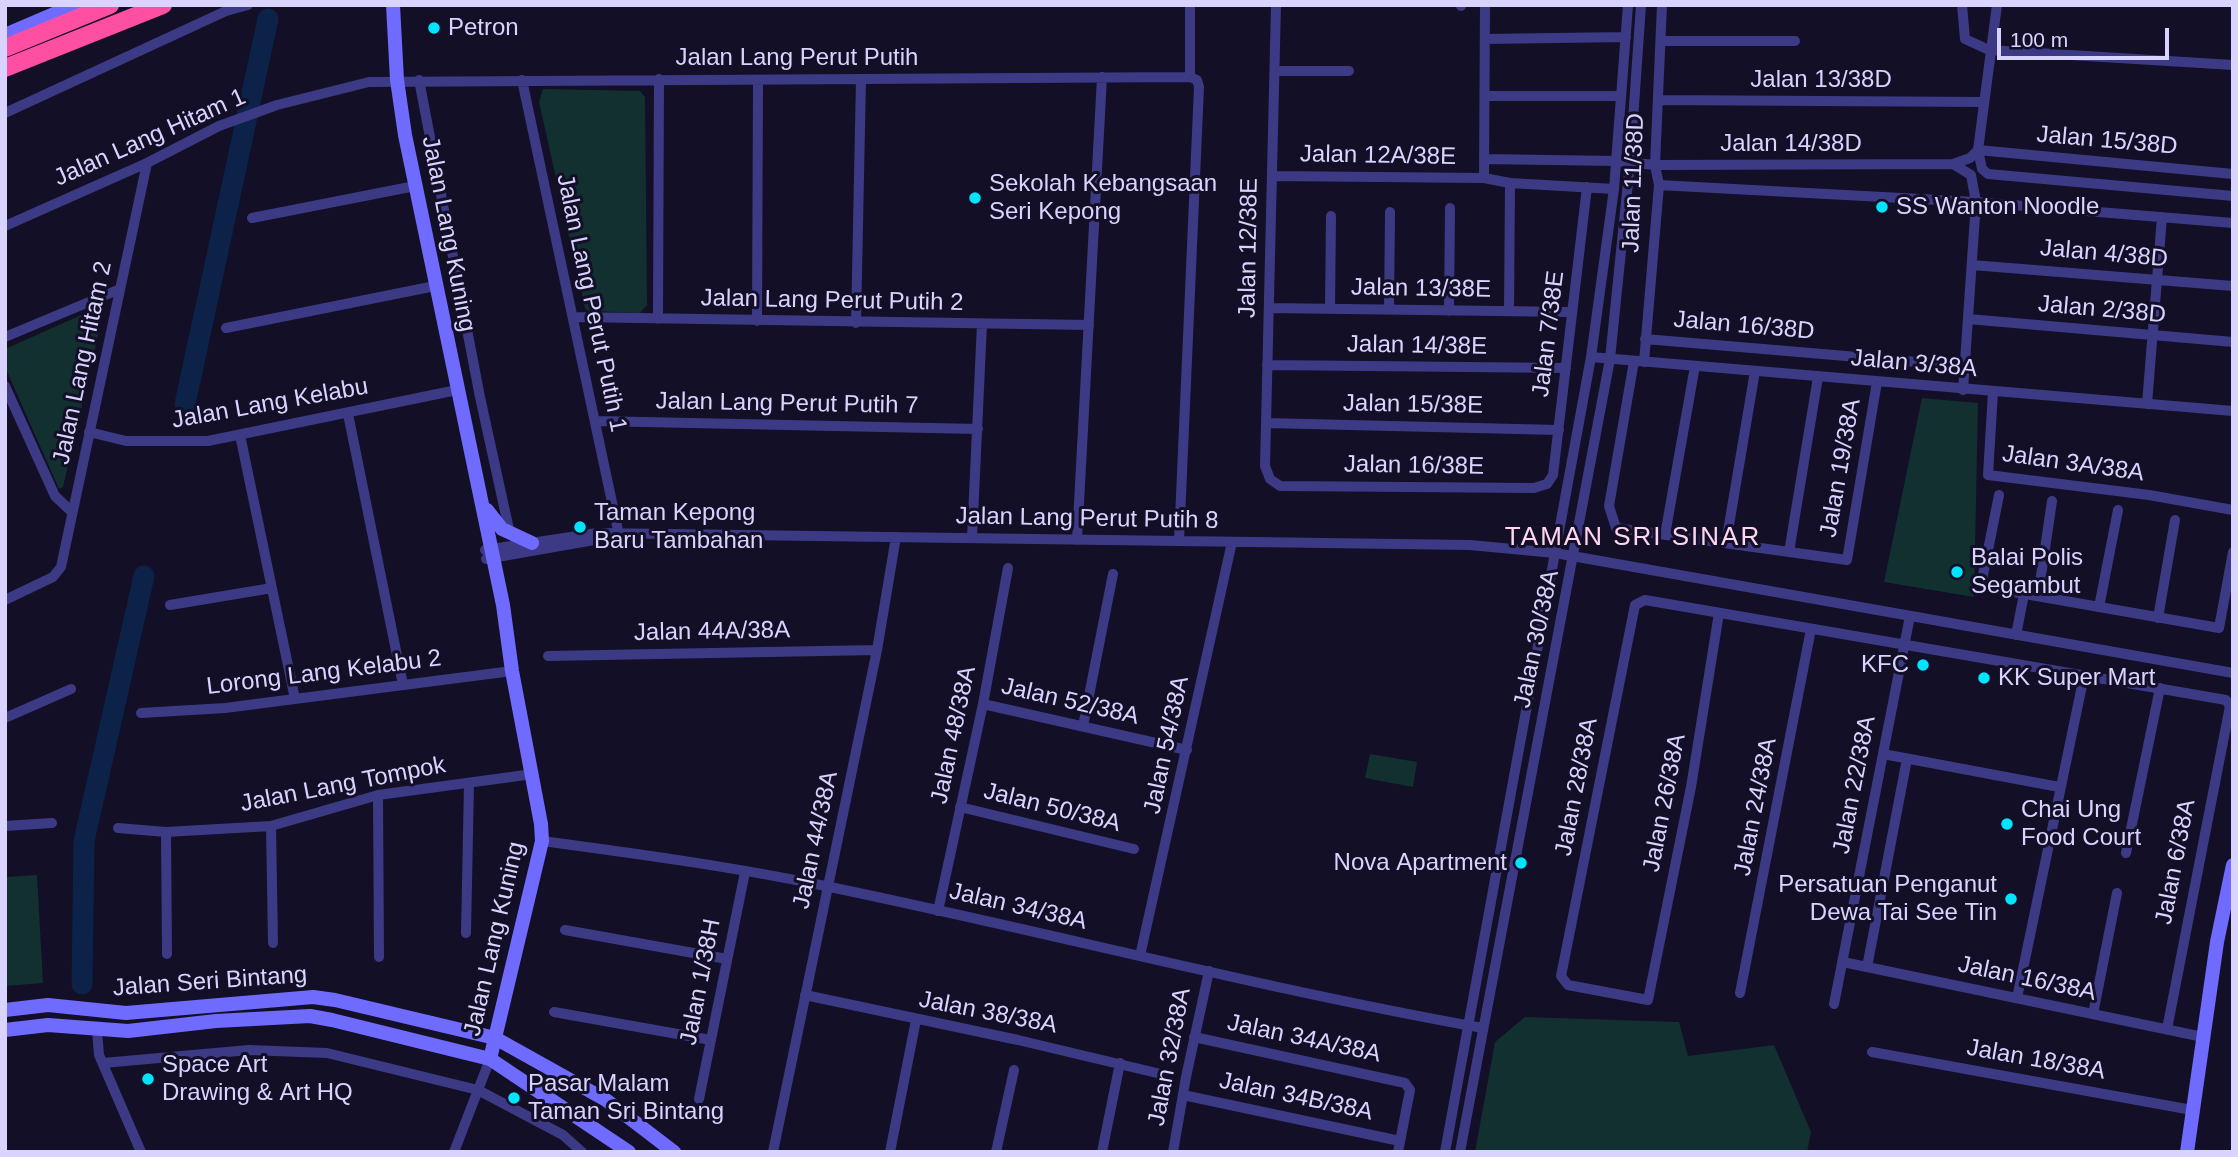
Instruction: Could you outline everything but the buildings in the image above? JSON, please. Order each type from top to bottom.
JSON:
[{"type":"highway","points":[[5,48],[110,5]]},
{"type":"highway","points":[[5,69],[163,5]]},
{"type":"street","points":[[5,35],[75,5]]},
{"type":"street","points":[[5,69],[149,5]]},
{"type":"street","points":[[5,113],[226,11],[248,5]]},
{"type":"street","name":"Jalan Lang Kuning","points":[[393,5],[397,80],[415,186],[473,470],[481,496],[495,606],[504,623],[533,774],[542,841],[490,1059]]},
{"type":"street","points":[[1179,541],[1199,87],[1193,78],[1190,5]]},
{"type":"street","name":"Jalan 12/38E","points":[[1276,5],[1265,467],[1270,479],[1280,486]]},
{"type":"street","points":[[1485,5],[1485,178]]},
{"type":"street","name":"Jalan 30/38A","points":[[1445,1152],[1591,357],[1614,189],[1628,5]]},
{"type":"street","name":"Jalan 30/38A","points":[[1460,1152],[1575,556],[1610,359],[1630,163],[1641,5]]},
{"type":"street","name":"Jalan 11/38D","points":[[1662,5],[1655,165],[1658,185],[1645,340],[1609,506],[1610,517],[1616,528],[1665,535]]},
{"type":"street","points":[[1962,5],[1965,38],[1989,50],[2233,65]]},
{"type":"street","points":[[1993,177],[1982,169],[1978,150],[1997,5]]},
{"type":"street","points":[[1485,39],[1626,37]]},
{"type":"street","points":[[1661,41],[1795,41]]},
{"type":"street","points":[[1275,71],[1349,71]]},
{"type":"street","points":[[1077,540],[1101,78]]},
{"type":"street","name":"Jalan Lang Perut Putih","points":[[397,80],[1193,78]]},
{"type":"street","points":[[658,319],[659,79]]},
{"type":"street","points":[[856,323],[861,79]]},
{"type":"street","name":"Jalan Lang Hitam 1","points":[[5,226],[147,163],[219,126],[269,108],[348,86],[397,80]]},
{"type":"street","points":[[419,80],[510,534]]},
{"type":"street","name":"Jalan Lang Perut Putih 1","points":[[522,80],[619,535]]},
{"type":"street","points":[[757,321],[758,81]]},
{"type":"street","points":[[1485,96],[1621,96]]},
{"type":"street","name":"Jalan 13/38D","points":[[1657,100],[1983,102]]},
{"type":"street","name":"Jalan 14/38D","points":[[1484,159],[1616,161],[1655,165],[1953,164],[1970,158],[1978,150]]},
{"type":"street","name":"Jalan 15/38D","points":[[1978,150],[2233,174]]},
{"type":"street","name":"Jalan Lang Hitam 2","points":[[5,600],[58,573],[147,163]]},
{"type":"street","points":[[1953,164],[1970,175],[1976,199]]},
{"type":"street","name":"Jalan 12A/38E","points":[[1272,176],[1485,178],[1510,183],[1614,189]]},
{"type":"street","points":[[1963,390],[1976,199],[1982,182],[1993,177],[2233,197]]},
{"type":"street","points":[[1509,312],[1510,183]]},
{"type":"street","points":[[1658,185],[1976,199],[2233,223]]},
{"type":"street","points":[[252,218],[415,186]]},
{"type":"street","name":"Jalan 7/38E","points":[[1547,484],[1553,475],[1587,187]]},
{"type":"street","points":[[1449,310],[1450,208]]},
{"type":"street","points":[[1389,310],[1390,212]]},
{"type":"street","points":[[1330,309],[1331,216]]},
{"type":"street","points":[[2147,404],[2162,217]]},
{"type":"street","name":"Jalan 4/38D","points":[[1972,265],[2233,286]]},
{"type":"street","points":[[226,328],[435,286]]},
{"type":"street","points":[[5,337],[120,289]]},
{"type":"street","name":"Jalan 13/38E","points":[[1269,308],[1572,312]]},
{"type":"street","name":"Jalan Lang Perut Putih 2","points":[[574,317],[1089,325]]},
{"type":"street","name":"Jalan 2/38D","points":[[1968,319],[2233,342]]},
{"type":"street","points":[[972,538],[982,324]]},
{"type":"street","name":"Jalan 16/38D","points":[[1645,340],[1965,366]]},
{"type":"street","name":"Jalan 3/38A","points":[[1591,357],[2233,411]]},
{"type":"street","name":"Jalan 14/38E","points":[[1267,365],[1566,368]]},
{"type":"street","points":[[1695,366],[1665,535],[1789,552],[1818,377]]},
{"type":"street","points":[[1726,543],[1755,371]]},
{"type":"street","name":"Jalan 19/38A","points":[[1789,552],[1847,560],[1877,382]]},
{"type":"street","points":[[5,386],[55,496],[72,512]]},
{"type":"street","name":"Jalan Lang Kelabu","points":[[89,432],[127,441],[163,444],[208,441],[457,390]]},
{"type":"street","name":"Jalan 3A/38A","points":[[1993,392],[1988,475],[2149,495],[2233,510]]},
{"type":"street","points":[[348,414],[403,685]]},
{"type":"street","name":"Jalan Lang Perut Putih 7","points":[[595,421],[978,429]]},
{"type":"street","name":"Jalan 15/38E","points":[[1266,423],[1559,430]]},
{"type":"street","points":[[240,435],[295,699]]},
{"type":"street","name":"Jalan Lang Kuning","points":[[473,470],[472,482],[489,554]]},
{"type":"street","name":"Jalan 16/38E","points":[[1280,486],[1534,488],[1547,484]]},
{"type":"street","points":[[1999,495],[1983,576],[1984,583],[1991,588],[2219,628],[2233,552]]},
{"type":"street","points":[[481,496],[489,515],[510,534],[532,543]]},
{"type":"street","points":[[2038,596],[2052,501]]},
{"type":"street","points":[[2099,607],[2118,510]]},
{"type":"street","points":[[2158,618],[2175,520]]},
{"type":"street","name":"Jalan Lang Perut Putih 8","points":[[489,554],[532,543],[597,533],[1470,545],[1575,556],[2233,673]]},
{"type":"street","name":"Jalan Lang Perut Putih 8","points":[[489,554],[599,541],[619,535]]},
{"type":"street","name":"Jalan 44/38A","points":[[773,1152],[877,650],[896,537]]},
{"type":"street","name":"Jalan 54/38A","points":[[1140,956],[1233,542]]},
{"type":"street","name":"Jalan 48/38A","points":[[938,911],[984,704],[1009,568]]},
{"type":"street","points":[[1083,726],[1113,574]]},
{"type":"street","points":[[170,606],[272,588]]},
{"type":"street","points":[[2016,635],[2024,594]]},
{"type":"street","name":"Jalan 28/38A","points":[[1648,1000],[1568,985],[1561,976],[1635,605],[1645,600],[1719,613]]},
{"type":"street","points":[[1719,613],[2160,688],[2126,853]]},
{"type":"street","name":"Jalan 26/38A","points":[[1648,1000],[1691,787],[1719,613]]},
{"type":"street","name":"Jalan 22/38A","points":[[1835,1004],[1910,616]]},
{"type":"street","name":"Jalan 24/38A","points":[[1740,993],[1811,629]]},
{"type":"street","name":"Jalan 44A/38A","points":[[548,656],[877,650]]},
{"type":"street","name":"Lorong Lang Kelabu 2","points":[[141,713],[225,708],[512,671]]},
{"type":"street","points":[[2017,998],[2084,676]]},
{"type":"street","name":"Jalan 6/38A","points":[[2160,688],[2226,700],[2229,704],[2167,1029]]},
{"type":"street","points":[[5,718],[71,689]]},
{"type":"street","name":"Jalan 52/38A","points":[[984,704],[1187,750]]},
{"type":"street","points":[[1883,754],[2059,787]]},
{"type":"street","points":[[1867,967],[1907,759]]},
{"type":"street","name":"Jalan Lang Tompok","points":[[118,828],[166,832],[271,826],[378,795],[533,774]]},
{"type":"street","points":[[466,933],[469,783]]},
{"type":"street","points":[[378,795],[379,957]]},
{"type":"street","name":"Jalan 50/38A","points":[[960,807],[1133,849]]},
{"type":"street","points":[[5,826],[52,823]]},
{"type":"street","points":[[271,826],[273,943]]},
{"type":"street","points":[[166,832],[167,954]]},
{"type":"street","name":"Jalan 34/38A","points":[[542,841],[828,886],[1209,971],[1483,1028]]},
{"type":"street","points":[[2187,1152],[2224,896],[2233,865]]},
{"type":"street","name":"Jalan 1/38H","points":[[699,1099],[745,872]]},
{"type":"street","points":[[2093,1014],[2117,892]]},
{"type":"street","points":[[565,930],[727,959]]},
{"type":"street","name":"Jalan 16/38A","points":[[1843,962],[2203,1037]]},
{"type":"street","name":"Jalan 32/38A","points":[[1174,1152],[1194,1037],[1209,971]]},
{"type":"street","name":"Jalan 38/38A","points":[[806,995],[1161,1074]]},
{"type":"street","name":"Jalan Seri Bintang","points":[[5,1010],[48,1005],[126,1013],[313,996],[495,1038],[606,1100],[674,1152]]},
{"type":"street","points":[[67,1007],[90,1016],[97,1031],[103,1063],[141,1152]]},
{"type":"street","points":[[554,1012],[711,1040]]},
{"type":"street","name":"Jalan Seri Bintang","points":[[5,1030],[48,1025],[97,1031],[128,1031],[216,1021],[310,1016],[490,1059],[629,1152]]},
{"type":"street","points":[[890,1152],[916,1020]]},
{"type":"street","name":"Jalan 34A/38A","points":[[1194,1037],[1405,1083],[1410,1090],[1400,1140]]},
{"type":"street","points":[[103,1063],[249,1050],[327,1053],[478,1090],[563,1135],[582,1152]]},
{"type":"street","name":"Jalan 18/38A","points":[[1872,1052],[2192,1110]]},
{"type":"street","points":[[454,1152],[490,1059]]},
{"type":"street","points":[[1102,1152],[1120,1063]]},
{"type":"street","points":[[996,1152],[1014,1070]]},
{"type":"street","name":"Jalan 34B/38A","points":[[1183,1095],[1400,1140]]},
{"type":"street","points":[[1398,1152],[1400,1140]]},
{"type":"green space","points":[[543,89],[640,91],[645,97],[647,305],[640,313],[588,311],[585,308],[539,102]]},
{"type":"green space","points":[[97,308],[102,318],[63,487],[59,489],[5,367],[5,349]]},
{"type":"green space","points":[[1922,398],[1978,403],[1974,597],[1884,582]]},
{"type":"green space","points":[[1370,754],[1417,762],[1413,787],[1365,778]]},
{"type":"green space","points":[[37,875],[43,983],[5,986],[5,877]]},
{"type":"green space","points":[[1525,1017],[1679,1022],[1688,1056],[1774,1045],[1811,1132],[1807,1152],[1475,1152],[1495,1042]]},
{"type":"waterway","points":[[185,404],[268,19]]},
{"type":"waterway","points":[[82,984],[84,841],[144,576]]},
{"type":"place","name":"Petron","points":[[434,28]]},
{"type":"place","name":"Sekolah Kebangsaan Seri Kepong","points":[[975,198]]},
{"type":"place","name":"SS Wanton Noodle","points":[[1882,207]]},
{"type":"place","name":"Taman Kepong Baru Tambahan","points":[[580,527]]},
{"type":"place","name":"Balai Polis Segambut","points":[[1957,572]]},
{"type":"place","name":"KFC","points":[[1923,665]]},
{"type":"place","name":"KK Super Mart","points":[[1984,678]]},
{"type":"place","name":"Chai Ung Food Court","points":[[2007,824]]},
{"type":"place","name":"Nova Apartment","points":[[1521,863]]},
{"type":"place","name":"Persatuan Penganut Dewa Tai See Tin","points":[[2011,899]]},
{"type":"place","name":"Space Art Drawing & Art HQ","points":[[148,1079]]},
{"type":"place","name":"Pasar Malam Taman Sri Bintang","points":[[514,1098]]},
{"type":"district","name":"TAMAN SRI SINAR","points":[[1633,538]]}]
